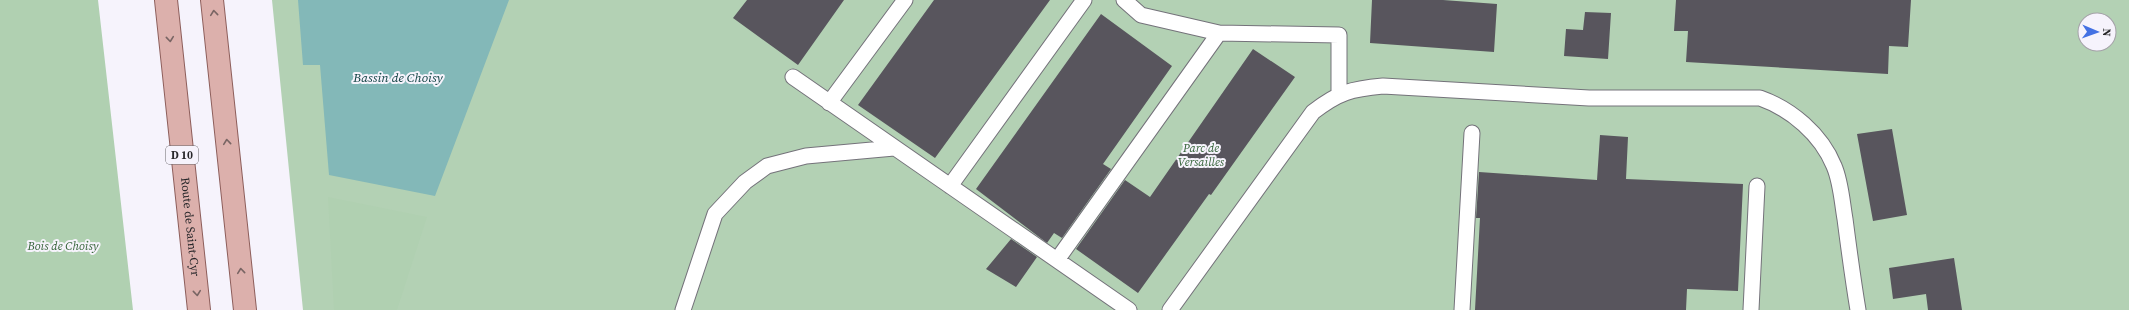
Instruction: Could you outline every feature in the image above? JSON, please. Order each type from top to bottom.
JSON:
[{"type":"main road","name":"Route de Saint-Cyr","points":[[166,0],[199,310]]},
{"type":"main road","points":[[212,0],[245,310]]},
{"type":"lane","points":[[829,103],[905,0]]},
{"type":"lane","points":[[950,186],[1084,0]]},
{"type":"lane","points":[[1124,0],[1142,15],[1219,33],[1339,35],[1339,95]]},
{"type":"lane","points":[[1057,260],[1219,33]]},
{"type":"lane","points":[[793,78],[1129,310]]},
{"type":"lane","points":[[1170,310],[1313,112],[1339,95],[1354,89],[1383,86],[1589,98],[1760,98],[1778,104],[1796,117],[1812,133],[1825,148],[1834,166],[1841,192],[1858,310]]},
{"type":"lane","points":[[1462,310],[1472,133]]},
{"type":"lane","points":[[683,310],[715,214],[745,182],[767,166],[806,156],[894,148]]},
{"type":"lane","points":[[1750,310],[1757,186]]},
{"type":"green space","name":"Bois de Choisy","points":[[0,0],[98,0],[133,310],[0,310]]},
{"type":"green space","name":"Parc de Versailles","points":[[272,0],[2129,0],[2129,310],[303,310]]},
{"type":"green space","points":[[328,197],[427,217],[397,310],[334,310]]},
{"type":"water","name":"Bassin de Choisy","points":[[298,0],[509,0],[435,196],[329,175],[320,65],[303,65]]},
{"type":"building","points":[[747,0],[844,0],[798,65],[733,18]]},
{"type":"building","points":[[934,0],[1050,0],[935,158],[858,105]]},
{"type":"building","points":[[1372,0],[1443,0],[1497,4],[1494,52],[1370,43]]},
{"type":"building","points":[[1676,0],[1911,0],[1908,47],[1889,46],[1888,74],[1686,62],[1688,31],[1674,31]]},
{"type":"building","points":[[1585,12],[1611,13],[1608,59],[1564,56],[1566,29],[1583,30]]},
{"type":"building","points":[[1101,14],[1172,66],[1103,164],[1111,169],[1062,238],[1054,233],[1047,243],[976,189]]},
{"type":"building","points":[[1253,49],[1295,77],[1211,195],[1209,194],[1138,293],[1076,249],[1125,180],[1150,197]]},
{"type":"building","points":[[1892,129],[1907,215],[1873,221],[1857,134]]},
{"type":"building","points":[[1600,135],[1628,137],[1626,179],[1743,184],[1738,291],[1687,289],[1686,310],[1475,310],[1480,218],[1476,218],[1479,172],[1597,180]]},
{"type":"building","points":[[1011,239],[1037,257],[1016,287],[986,269]]},
{"type":"building","points":[[1954,258],[1962,310],[1928,310],[1926,294],[1893,299],[1889,268]]}]
